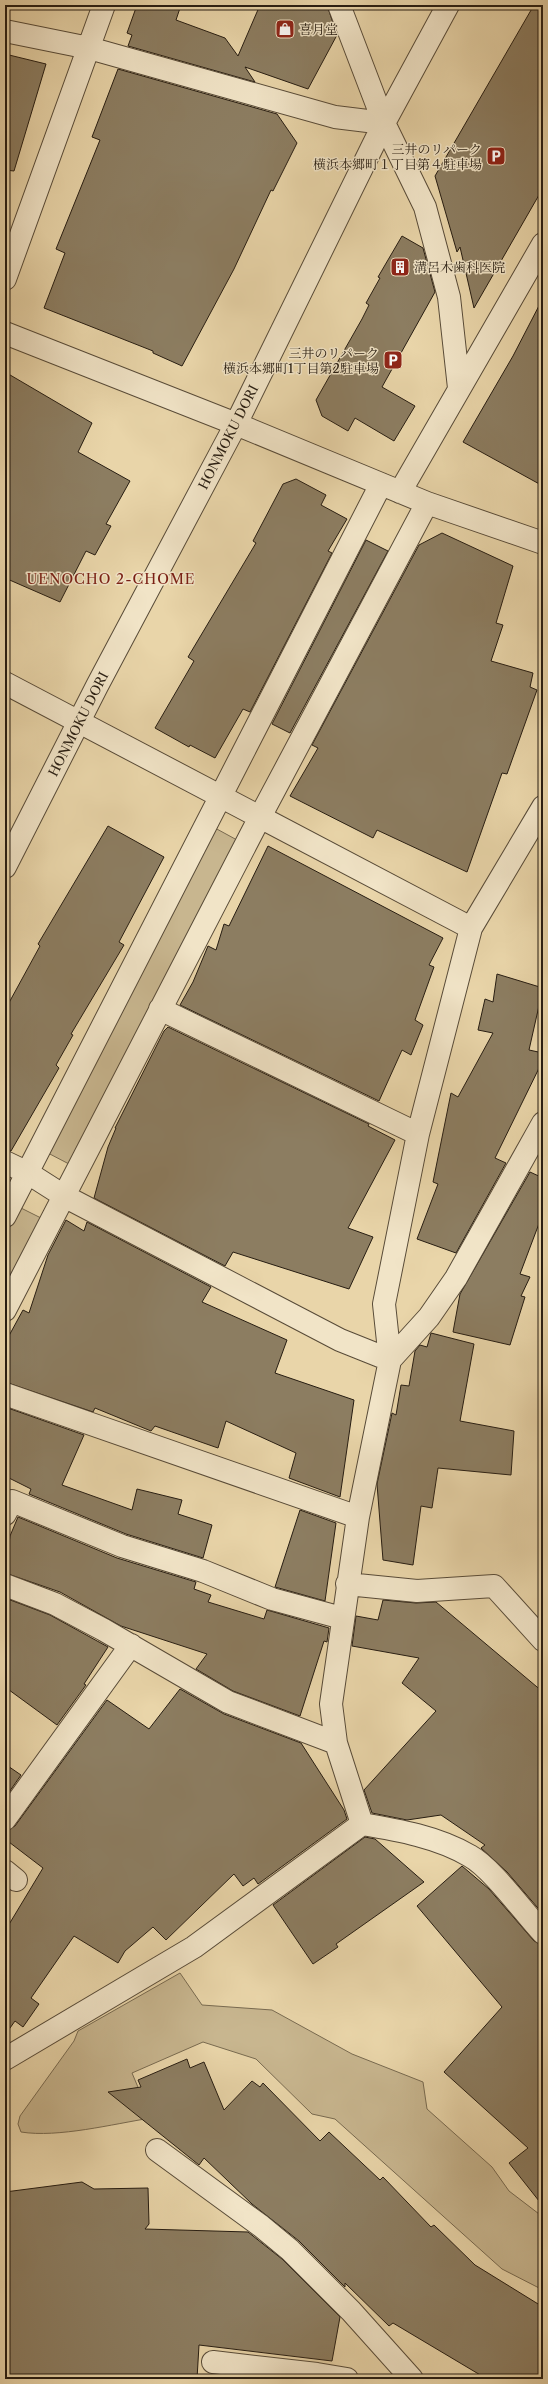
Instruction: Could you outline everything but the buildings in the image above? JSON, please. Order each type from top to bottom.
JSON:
[{"type":"street","points":[[5,279],[104,5]]},
{"type":"street","points":[[339,5],[384,123],[425,207],[449,297],[459,388]]},
{"type":"street","name":"HONMOKU DORI","points":[[5,866],[78,722],[236,424],[384,123],[448,5]]},
{"type":"street","points":[[5,31],[89,48],[335,117],[384,123]]},
{"type":"street","points":[[5,1216],[222,796],[391,488],[459,388],[543,244]]},
{"type":"street","points":[[5,333],[236,424],[427,503],[543,543]]},
{"type":"street","points":[[5,1310],[260,817],[427,503]]},
{"type":"street","points":[[5,682],[78,722],[222,796],[471,928]]},
{"type":"street","points":[[362,1824],[336,1743],[332,1722],[331,1692],[358,1517],[390,1360],[384,1304],[418,1134],[471,928],[543,807]]},
{"type":"street","points":[[160,1009],[418,1134]]},
{"type":"street","points":[[390,1360],[429,1317],[456,1278],[543,1123]]},
{"type":"street","points":[[5,1162],[28,1173],[64,1196],[340,1340],[390,1360]]},
{"type":"street","points":[[5,1394],[358,1517]]},
{"type":"street","points":[[5,1514],[12,1501],[122,1546],[203,1571],[272,1598],[342,1618]]},
{"type":"street","points":[[347,1584],[417,1591],[494,1586],[543,1640]]},
{"type":"street","points":[[5,1585],[55,1604],[131,1645],[228,1702],[336,1743]]},
{"type":"street","points":[[5,1819],[131,1645]]},
{"type":"street","points":[[5,2059],[194,1947],[362,1824],[420,1837],[471,1856],[483,1866],[543,1933]]},
{"type":"street","points":[[157,2150],[235,2209],[261,2226],[290,2250],[351,2311],[412,2379]]},
{"type":"street","points":[[213,2362],[317,2374],[346,2379]]},
{"type":"shaded area","points":[[215,828],[237,840],[69,1164],[46,1152]]},
{"type":"shaded area","points":[[19,1207],[41,1218],[5,1285],[5,1235]]},
{"type":"shaded area","points":[[180,1973],[202,2005],[272,2010],[352,2054],[423,2082],[427,2109],[492,2167],[509,2191],[543,2217],[543,2290],[502,2269],[335,2119],[312,2114],[256,2059],[203,2042],[132,2073],[151,2118],[68,2132],[21,2132],[18,2124],[20,2116],[74,2041],[78,2031]]},
{"type":"place","name":"喜月堂","points":[[285,29]]},
{"type":"place","name":"三井のリパーク 横浜本郷町１丁目第４駐車場","points":[[496,156]]},
{"type":"place","name":"溝呂木歯科医院","points":[[400,267]]},
{"type":"place","name":"三井のリパーク 横浜本郷町1丁目第2駐車場","points":[[393,360]]},
{"type":"district","name":"UENOCHO 2-CHOME","points":[[111,579]]}]
